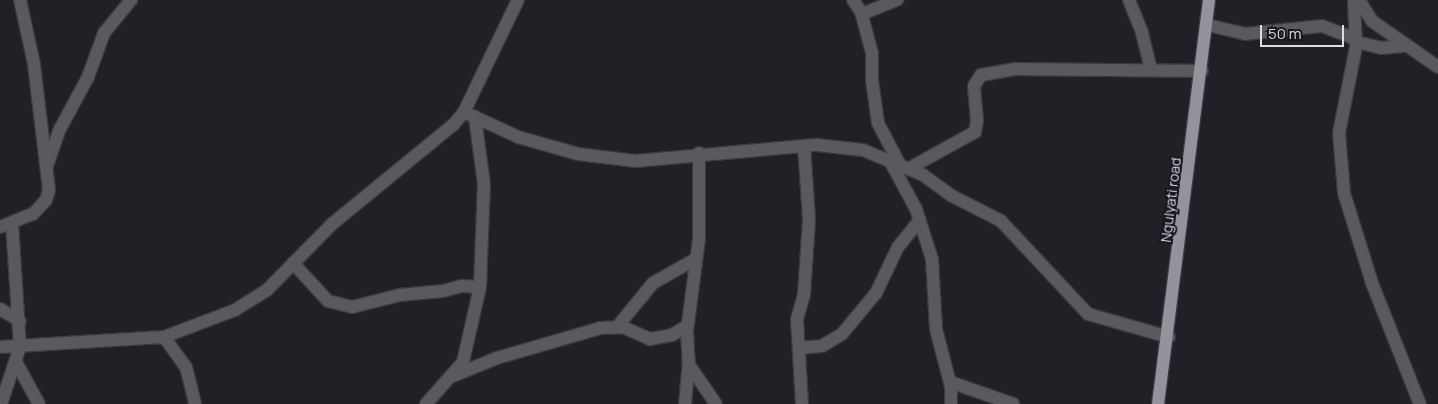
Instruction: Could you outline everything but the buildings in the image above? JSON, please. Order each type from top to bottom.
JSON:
[{"type":"main road","name":"Ngulyati road","points":[[1158,404],[1169,337],[1210,0]]},
{"type":"street","points":[[1,404],[20,347],[20,321],[6,225],[34,214],[46,200],[48,165],[34,64],[20,0]]},
{"type":"street","points":[[48,165],[60,129],[88,77],[104,33],[131,0]]},
{"type":"street","points":[[0,347],[164,337],[235,310],[267,290],[332,224],[470,114],[518,0]]},
{"type":"street","points":[[853,0],[862,14],[872,54],[874,107],[887,145],[899,165],[920,220],[932,259],[936,329],[950,382],[951,404]]},
{"type":"street","points":[[862,14],[897,0]]},
{"type":"street","points":[[1129,0],[1142,33],[1151,69]]},
{"type":"street","points":[[1354,0],[1356,41],[1339,133],[1344,193],[1372,284],[1420,404]]},
{"type":"street","points":[[1358,0],[1372,21],[1404,46],[1438,67]]},
{"type":"street","points":[[1207,25],[1245,34],[1322,26],[1356,41],[1381,48],[1404,46]]},
{"type":"street","points":[[899,165],[974,132],[977,121],[974,86],[981,75],[1016,69],[1202,71]]},
{"type":"street","points":[[470,114],[518,137],[578,154],[636,160],[699,153],[804,146],[830,145],[863,150],[899,165],[1001,221],[1088,314],[1169,337]]},
{"type":"street","points":[[426,404],[452,377],[463,362],[480,287],[484,184],[470,114]]},
{"type":"street","points":[[802,404],[797,319],[804,295],[809,219],[804,146]]},
{"type":"street","points":[[685,404],[689,361],[687,326],[696,259],[699,153]]},
{"type":"street","points":[[799,348],[822,346],[842,334],[876,293],[898,247],[920,220]]},
{"type":"street","points":[[617,327],[653,283],[696,259]]},
{"type":"street","points":[[293,262],[328,301],[352,307],[400,294],[443,291],[462,286],[480,287]]},
{"type":"street","points":[[0,309],[20,321]]},
{"type":"street","points":[[452,377],[497,358],[583,332],[617,327],[650,339],[672,335],[687,326]]},
{"type":"street","points":[[164,337],[186,367],[195,404]]},
{"type":"street","points":[[689,361],[699,384],[716,404]]},
{"type":"street","points":[[16,362],[39,404]]},
{"type":"street","points":[[950,382],[1012,404]]}]
